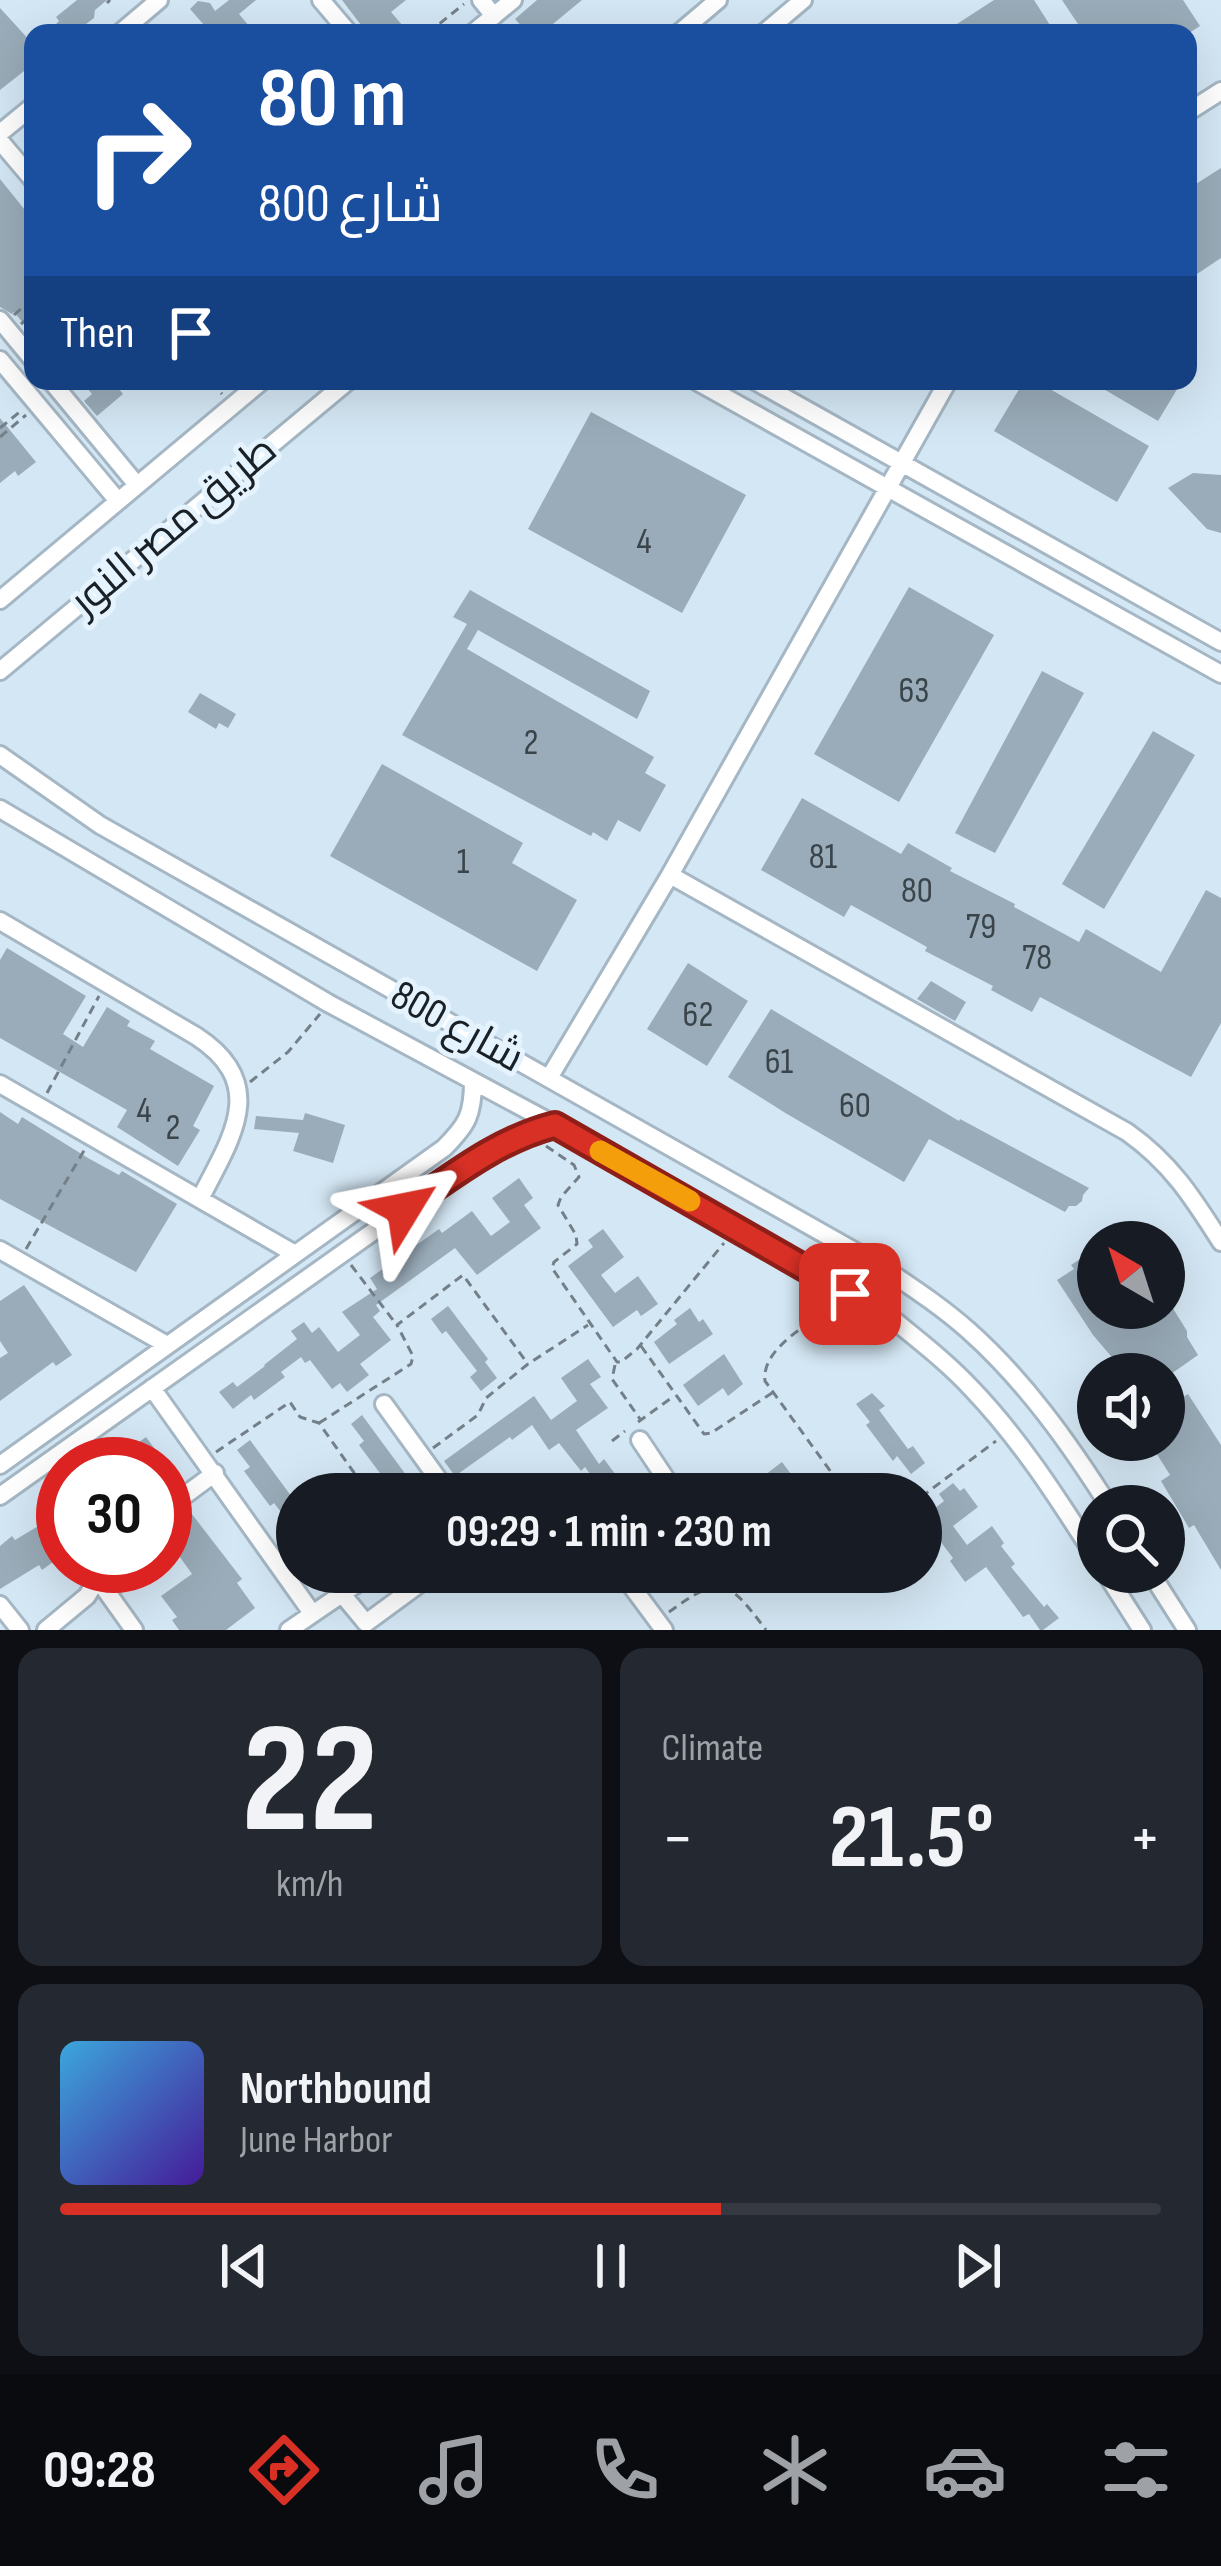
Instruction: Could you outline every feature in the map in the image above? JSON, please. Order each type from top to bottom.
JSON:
[{"type":"street","points":[[131,24],[159,0]]},
{"type":"street","points":[[321,0],[341,24]]},
{"type":"street","points":[[481,0],[494,16]]},
{"type":"street","points":[[484,24],[513,0]]},
{"type":"street","points":[[690,24],[718,0]]},
{"type":"street","points":[[775,24],[803,0]]},
{"type":"street","points":[[24,114],[0,137],[24,168]]},
{"type":"street","points":[[2,322],[24,349]]},
{"type":"street","points":[[0,360],[24,389]]},
{"type":"street","points":[[25,390],[118,501]]},
{"type":"street","points":[[57,390],[136,485]]},
{"type":"street","name":"طريق مصر النور","points":[[0,600],[251,390]]},
{"type":"street","name":"طريق مصر النور","points":[[0,671],[337,390]]},
{"type":"street","points":[[712,390],[1221,674]]},
{"type":"street","points":[[771,390],[1221,642]]},
{"type":"street","points":[[548,1078],[670,875],[943,390]]},
{"type":"street","name":"شارع 800","points":[[0,755],[100,825],[879,1265],[926,1296],[1009,1370],[1094,1485]]},
{"type":"street","name":"شارع 800","points":[[0,809],[328,1004],[555,1125],[895,1322],[975,1391],[1077,1529]]},
{"type":"street","points":[[670,875],[1127,1132],[1173,1170],[1221,1242]]},
{"type":"street","points":[[0,921],[217,1049],[231,1068],[239,1091],[239,1115],[200,1199]]},
{"type":"street","points":[[0,1465],[444,1148],[469,1117],[473,1082]]},
{"type":"street","points":[[0,1084],[295,1254]]},
{"type":"street","points":[[0,1496],[487,1151],[555,1125]]},
{"type":"street","points":[[8,1259],[167,1346]]},
{"type":"street","points":[[152,1388],[312,1613]]},
{"type":"street","points":[[384,1404],[434,1473]]},
{"type":"street","points":[[640,1440],[662,1473]]},
{"type":"street","points":[[192,1484],[210,1467]]},
{"type":"street","points":[[46,1630],[89,1593]]},
{"type":"street","points":[[113,1593],[134,1630]]},
{"type":"street","points":[[289,1630],[342,1594],[366,1623],[408,1593]]},
{"type":"street","points":[[636,1593],[660,1625]]},
{"type":"street","points":[[1118,1593],[1142,1630]]},
{"type":"street","points":[[1163,1593],[1186,1630]]},
{"type":"street","points":[[0,1605],[20,1630]]},
{"type":"path","points":[[439,24],[469,0]]},
{"type":"path","points":[[0,437],[2,429],[36,403]]},
{"type":"path","points":[[39,1106],[106,983]]},
{"type":"path","points":[[239,1091],[288,1052],[328,1004]]},
{"type":"path","points":[[531,1131],[578,1170],[575,1183],[558,1205],[577,1244],[552,1268],[616,1362],[612,1378],[641,1420]]},
{"type":"path","points":[[8,1259],[92,1137]]},
{"type":"path","points":[[616,1362],[640,1345],[736,1228]]},
{"type":"path","points":[[319,1423],[411,1364],[413,1356],[397,1325],[342,1253]]},
{"type":"path","points":[[397,1325],[463,1275],[528,1364]]},
{"type":"path","points":[[832,1473],[764,1381],[763,1370],[774,1349],[850,1294]]},
{"type":"path","points":[[422,1456],[478,1415],[486,1398],[528,1364],[590,1324]]},
{"type":"path","points":[[640,1345],[707,1435],[773,1392]]},
{"type":"path","points":[[612,1441],[675,1395]]},
{"type":"path","points":[[210,1467],[290,1402],[300,1417],[319,1423],[354,1473]]},
{"type":"path","points":[[942,1481],[1008,1431]]},
{"type":"path","points":[[660,1625],[696,1592],[713,1586],[730,1589],[744,1600],[766,1630]]},
{"type":"building","points":[[77,0],[107,0],[86,24],[56,24],[56,17]]},
{"type":"building","points":[[229,0],[256,0],[239,14],[247,24],[203,24],[190,9],[198,1],[210,3],[215,11]]},
{"type":"building","points":[[342,0],[406,0],[391,12],[401,24],[360,24]]},
{"type":"building","points":[[537,0],[582,0],[553,24],[520,24],[515,19]]},
{"type":"building","points":[[994,0],[1034,0],[1049,24],[957,24]]},
{"type":"building","points":[[1062,0],[1183,0],[1200,26],[1197,28],[1197,24],[1078,24]]},
{"type":"building","points":[[0,8],[24,34],[24,71],[0,90]]},
{"type":"building","points":[[1221,168],[1221,258],[1197,274],[1197,183]]},
{"type":"building","points":[[0,179],[24,209],[24,324],[14,312],[0,307]]},
{"type":"building","points":[[89,390],[120,390],[123,394],[97,416],[84,401],[92,394]]},
{"type":"building","points":[[1019,390],[1052,390],[1149,446],[1117,502],[994,431]]},
{"type":"building","points":[[1105,390],[1177,390],[1158,421]]},
{"type":"building","points":[[591,412],[746,495],[682,613],[528,529]]},
{"type":"building","points":[[0,418],[36,462],[0,483]]},
{"type":"building","points":[[1193,473],[1221,475],[1221,533],[1207,529],[1168,488]]},
{"type":"building","points":[[909,587],[994,635],[899,802],[814,754]]},
{"type":"building","points":[[470,590],[650,691],[637,719],[478,630],[467,649],[654,757],[645,773],[666,785],[640,832],[618,820],[607,841],[593,832],[591,836],[402,735],[467,624],[453,617]]},
{"type":"building","points":[[1042,671],[1084,693],[995,853],[955,833]]},
{"type":"building","points":[[200,693],[236,714],[228,728],[219,723],[216,729],[188,712]]},
{"type":"building","points":[[1153,731],[1195,755],[1104,909],[1062,884]]},
{"type":"building","points":[[382,764],[523,843],[512,863],[577,900],[537,971],[330,856]]},
{"type":"building","points":[[802,798],[901,854],[908,843],[1079,942],[1086,929],[1161,972],[1206,890],[1221,898],[1221,1023],[1191,1077],[1040,997],[1032,1012],[851,905],[844,917],[761,870]]},
{"type":"building","points":[[7,948],[86,996],[63,1034],[83,1047],[107,1007],[130,1021],[127,1026],[155,1041],[150,1049],[214,1086],[193,1126],[200,1130],[178,1166],[117,1127],[127,1110],[0,1038],[0,960]]},
{"type":"building","points":[[688,963],[748,1001],[707,1066],[647,1029]]},
{"type":"building","points":[[931,981],[966,1002],[955,1021],[917,999]]},
{"type":"building","points":[[771,1009],[959,1121],[1089,1188],[1082,1201],[1065,1212],[929,1139],[904,1182],[787,1114],[728,1077]]},
{"type":"building","points":[[0,1112],[18,1124],[22,1117],[177,1204],[136,1272],[0,1199]]},
{"type":"building","points":[[305,1113],[345,1125],[333,1163],[293,1151],[299,1133],[254,1129],[256,1116],[303,1120]]},
{"type":"building","points":[[519,1178],[533,1198],[524,1205],[541,1228],[477,1275],[455,1248],[376,1305],[380,1311],[373,1317],[391,1340],[360,1364],[369,1375],[347,1392],[340,1383],[332,1389],[310,1360],[305,1363],[301,1357],[281,1372],[285,1377],[233,1409],[219,1392],[233,1382],[237,1387],[265,1366],[297,1339],[291,1331],[304,1322],[312,1333],[319,1327],[338,1352],[360,1335],[342,1312],[377,1289],[370,1278],[472,1211],[491,1236],[510,1222],[492,1198]]},
{"type":"building","points":[[603,1229],[624,1257],[601,1275],[615,1293],[638,1276],[658,1304],[641,1316],[637,1310],[613,1327],[568,1266],[593,1247],[588,1240]]},
{"type":"building","points":[[1077,1261],[1077,1311],[1057,1280],[1074,1269],[1071,1265]]},
{"type":"building","points":[[24,1285],[72,1355],[56,1366],[53,1362],[0,1401],[0,1358],[8,1353],[0,1341],[0,1301]]},
{"type":"building","points":[[448,1306],[497,1378],[481,1391],[470,1377],[477,1371],[431,1319]]},
{"type":"building","points":[[690,1308],[713,1334],[669,1364],[654,1342]]},
{"type":"building","points":[[1185,1328],[1198,1355],[1185,1364],[1185,1353],[1108,1353],[1089,1329]]},
{"type":"building","points":[[724,1354],[743,1384],[728,1396],[723,1388],[698,1406],[683,1385]]},
{"type":"building","points":[[588,1359],[601,1377],[590,1384],[608,1408],[576,1430],[599,1464],[604,1459],[614,1473],[589,1473],[585,1467],[581,1471],[559,1443],[549,1450],[532,1425],[453,1473],[444,1461],[534,1396],[551,1420],[577,1401],[561,1378]]},
{"type":"building","points":[[872,1393],[885,1406],[879,1410],[908,1449],[913,1446],[925,1463],[910,1473],[897,1456],[893,1461],[856,1404]]},
{"type":"building","points":[[1185,1396],[1221,1445],[1221,1570],[1194,1525],[1189,1528],[1185,1521],[1185,1485],[1161,1481],[1170,1475],[1161,1461],[1185,1461]]},
{"type":"building","points":[[362,1415],[405,1473],[380,1473],[359,1445],[364,1441],[351,1424]]},
{"type":"building","points":[[250,1440],[276,1475],[276,1506],[270,1506],[244,1471],[250,1467],[237,1450]]},
{"type":"building","points":[[782,1462],[790,1473],[768,1473]]},
{"type":"building","points":[[953,1483],[960,1491],[964,1488],[978,1507],[953,1526],[967,1545],[992,1526],[1015,1564],[1011,1567],[1059,1618],[1040,1630],[1029,1614],[1023,1617],[986,1567],[965,1582],[942,1544],[942,1492]]},
{"type":"building","points":[[192,1514],[242,1579],[237,1583],[255,1608],[226,1630],[179,1630],[172,1620],[177,1617],[161,1596],[192,1593]]},
{"type":"building","points":[[36,1527],[36,1567],[0,1589],[0,1546],[12,1536],[15,1540]]},
{"type":"slow traffic","points":[[600,1151],[690,1201]]},
{"type":"route","points":[[404,1209],[487,1151],[555,1125],[850,1294]]}]
